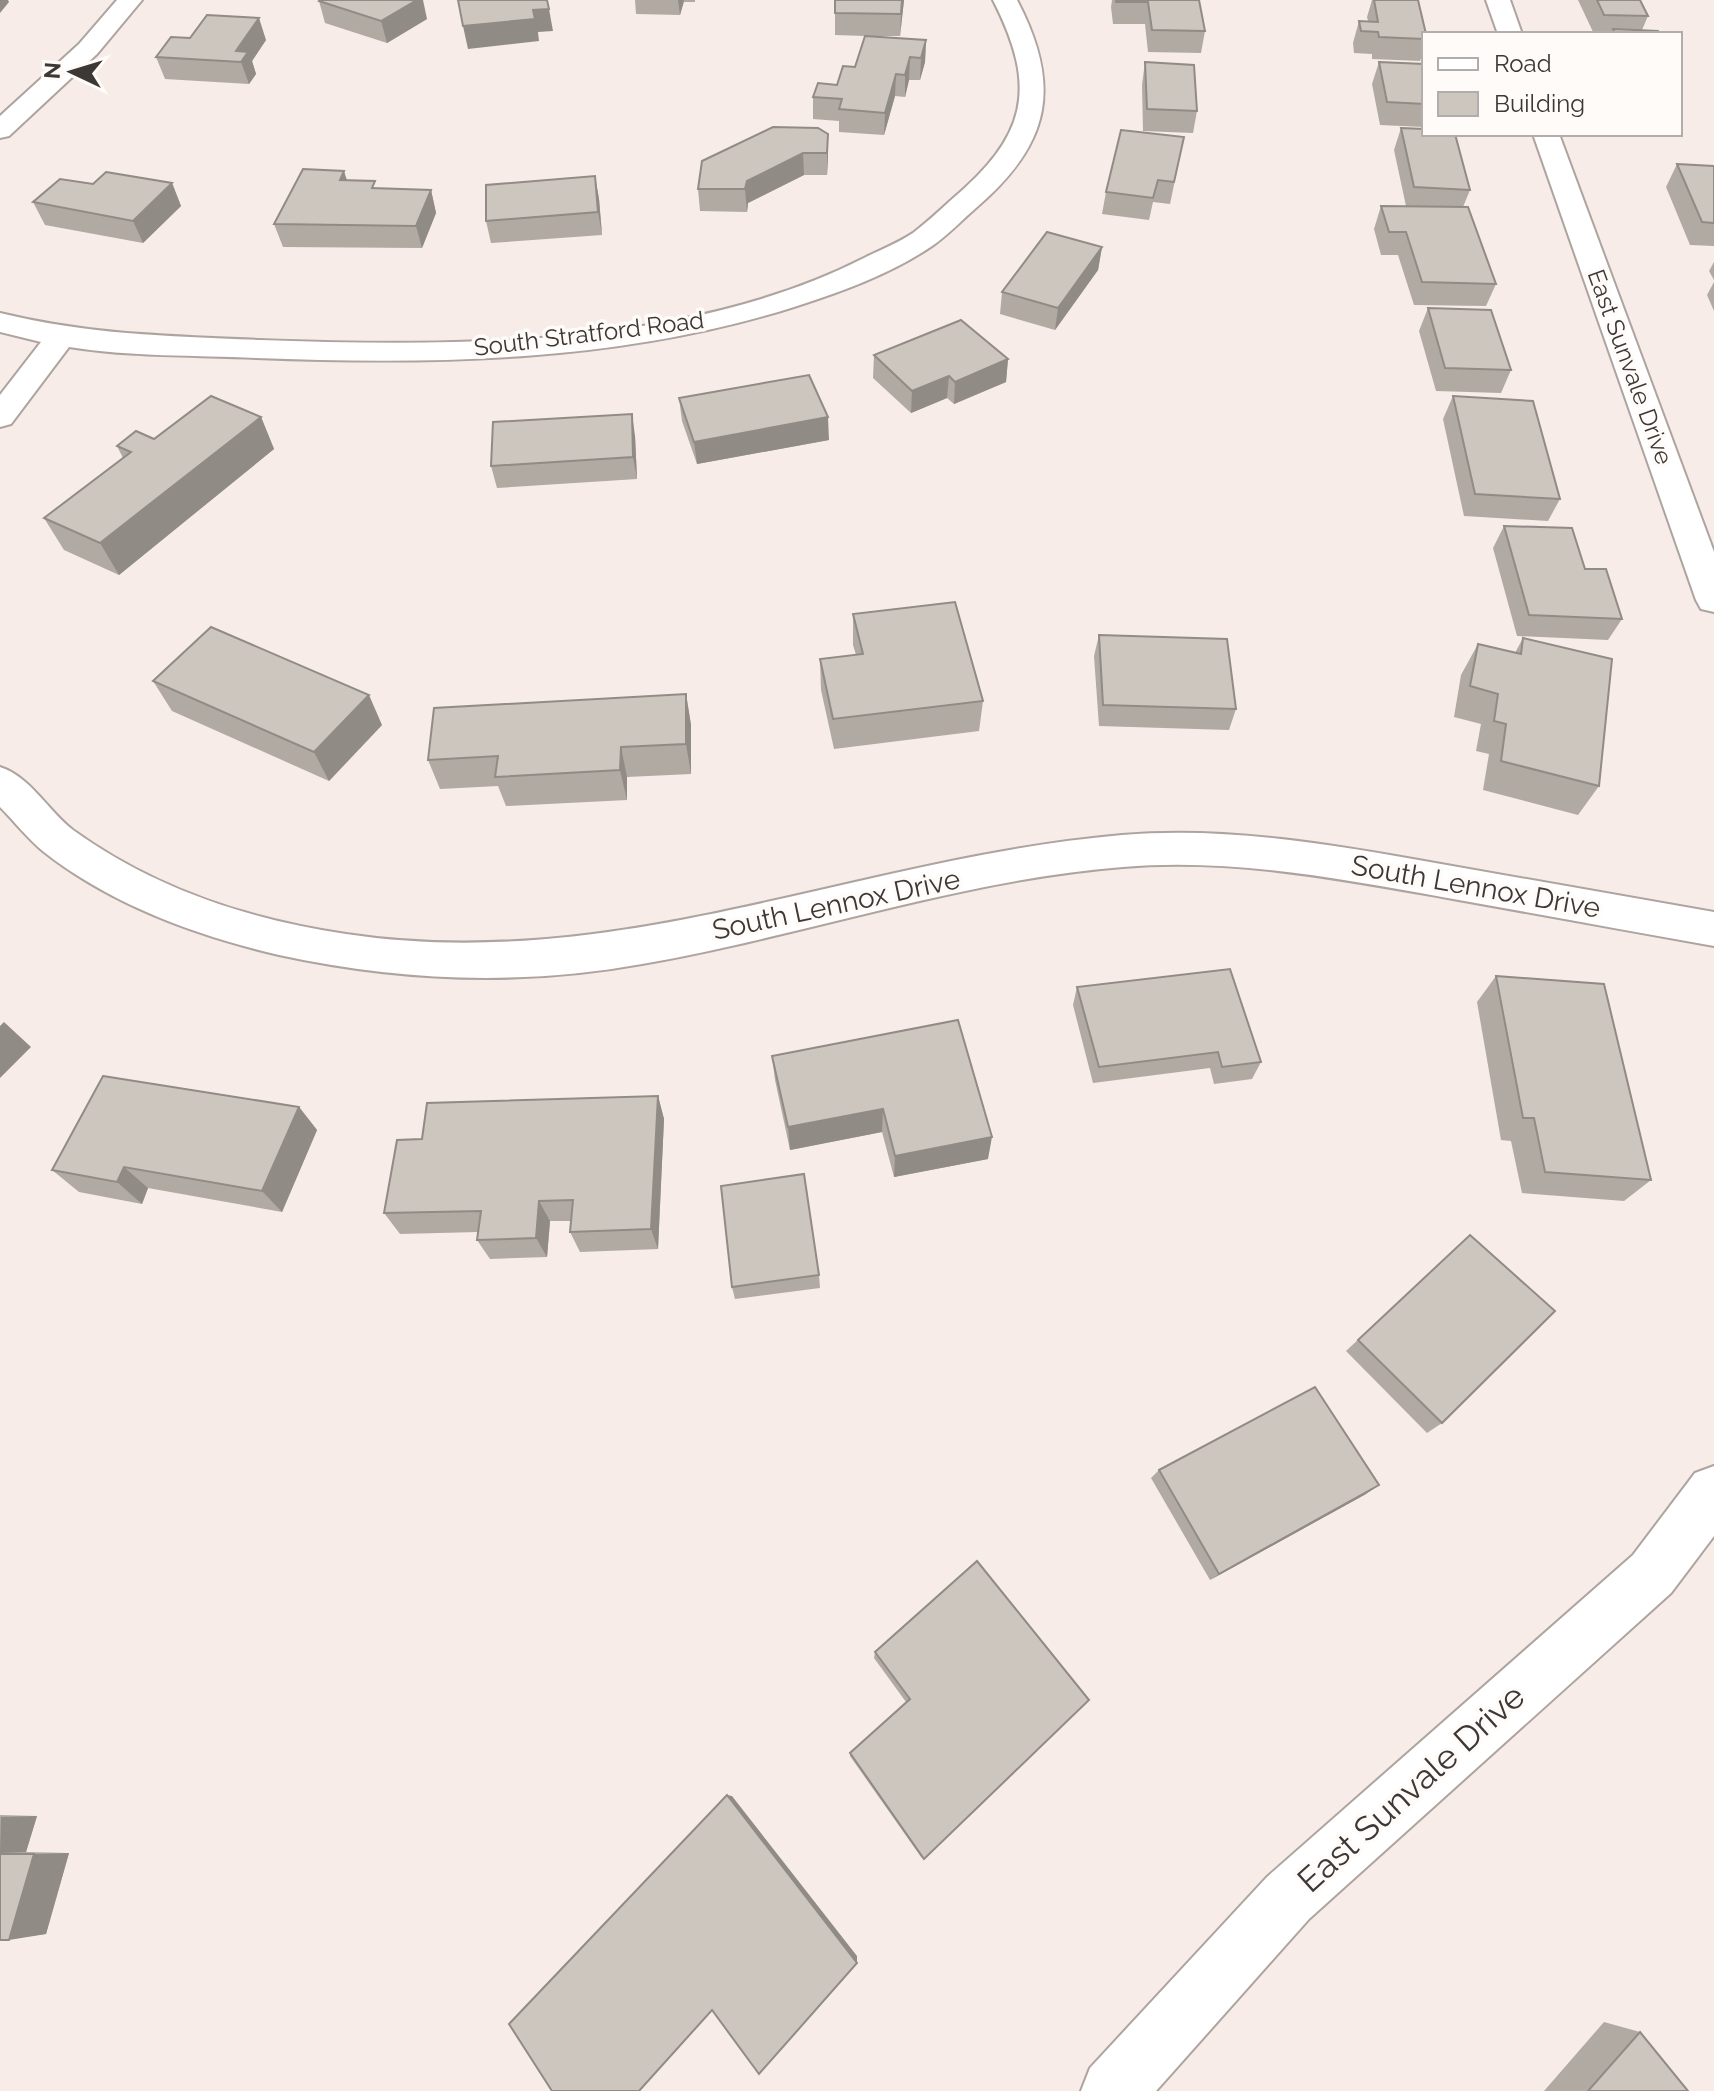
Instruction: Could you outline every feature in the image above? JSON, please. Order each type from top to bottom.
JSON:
[{"type":"street","points":[[0,130],[82,55],[130,0]]},
{"type":"street","name":"South Stratford Road","points":[[0,322],[61,337],[117,345],[285,350],[473,349],[598,338],[694,324],[820,290],[866,271],[927,238],[974,201],[1006,165],[1025,133],[1036,100],[1035,72],[1019,24],[1005,0]]},
{"type":"street","points":[[1498,0],[1509,32]]},
{"type":"street","name":"East Sunvale Drive","points":[[1547,136],[1714,600]]},
{"type":"street","points":[[0,417],[61,337]]},
{"type":"street","name":"South Lennox Drive","points":[[0,782],[57,840],[135,888],[228,926],[346,952],[435,960],[559,958],[642,947],[1004,867],[1124,851],[1239,850],[1338,862],[1714,929]]},
{"type":"street","name":"East Sunvale Drive","points":[[1113,2091],[1288,1898],[1652,1574],[1714,1492]]},
{"type":"building","points":[[320,0],[417,0],[381,21]]},
{"type":"building","points":[[458,0],[547,0],[549,9],[533,10],[535,19],[463,26]]},
{"type":"building","points":[[835,0],[902,0],[901,14],[835,13]]},
{"type":"building","points":[[1116,0],[1199,0],[1205,31],[1152,30],[1148,2]]},
{"type":"building","points":[[1374,0],[1418,0],[1426,32],[1422,32],[1422,39],[1379,37],[1378,32],[1361,31],[1359,21],[1378,22]]},
{"type":"building","points":[[1597,0],[1640,0],[1648,16],[1604,15]]},
{"type":"building","points":[[207,15],[259,18],[236,51],[248,52],[241,62],[156,57],[171,37],[190,38]]},
{"type":"building","points":[[1613,29],[1658,32],[1614,32]]},
{"type":"building","points":[[865,36],[926,40],[921,58],[910,57],[905,75],[896,74],[885,113],[839,109],[842,99],[813,97],[818,83],[837,85],[843,66],[855,67]]},
{"type":"building","points":[[1145,62],[1194,65],[1197,111],[1147,109]]},
{"type":"building","points":[[1379,62],[1422,64],[1422,104],[1387,102]]},
{"type":"building","points":[[773,127],[818,128],[828,134],[827,153],[803,153],[747,181],[745,189],[698,189],[702,161]]},
{"type":"building","points":[[1401,128],[1422,129],[1422,136],[1456,136],[1470,190],[1414,187]]},
{"type":"building","points":[[1121,130],[1184,137],[1174,182],[1158,180],[1153,198],[1106,192]]},
{"type":"building","points":[[1677,164],[1714,166],[1714,223],[1702,222]]},
{"type":"building","points":[[303,169],[344,171],[340,180],[375,181],[372,188],[431,190],[416,226],[274,224]]},
{"type":"building","points":[[106,172],[172,183],[133,221],[33,202],[60,179],[93,184]]},
{"type":"building","points":[[595,176],[598,212],[486,221],[486,185]]},
{"type":"building","points":[[1381,206],[1468,207],[1496,284],[1422,282],[1406,232],[1389,232]]},
{"type":"building","points":[[1047,232],[1102,247],[1058,308],[1002,292]]},
{"type":"building","points":[[1428,308],[1491,310],[1511,370],[1445,368]]},
{"type":"building","points":[[961,320],[1008,359],[955,382],[949,376],[912,391],[874,355]]},
{"type":"building","points":[[809,375],[828,417],[694,442],[679,398]]},
{"type":"building","points":[[211,396],[261,417],[100,543],[44,518],[131,452],[117,446],[136,431],[154,439]]},
{"type":"building","points":[[1453,396],[1533,401],[1560,499],[1475,494]]},
{"type":"building","points":[[632,414],[633,457],[491,466],[493,422]]},
{"type":"building","points":[[1504,526],[1572,528],[1585,569],[1606,569],[1622,619],[1529,615]]},
{"type":"building","points":[[955,602],[983,701],[833,719],[820,659],[863,654],[853,614]]},
{"type":"building","points":[[211,627],[369,695],[314,752],[153,681]]},
{"type":"building","points":[[1099,635],[1227,639],[1236,709],[1103,705]]},
{"type":"building","points":[[1523,638],[1612,659],[1599,786],[1501,761],[1506,724],[1494,721],[1498,694],[1470,686],[1478,644],[1521,654]]},
{"type":"building","points":[[686,694],[686,744],[621,747],[620,770],[495,777],[498,756],[428,760],[434,708]]},
{"type":"building","points":[[1230,969],[1261,1062],[1222,1067],[1218,1052],[1099,1067],[1077,987]]},
{"type":"building","points":[[1496,976],[1604,984],[1651,1180],[1545,1172],[1534,1118],[1523,1118]]},
{"type":"building","points":[[958,1020],[992,1137],[895,1156],[883,1109],[788,1127],[772,1056]]},
{"type":"building","points":[[103,1076],[299,1107],[262,1191],[124,1167],[117,1182],[52,1170]]},
{"type":"building","points":[[658,1096],[651,1229],[570,1232],[573,1200],[539,1201],[536,1238],[477,1240],[481,1211],[384,1213],[397,1140],[422,1139],[427,1103]]},
{"type":"building","points":[[804,1174],[819,1275],[732,1287],[721,1186]]},
{"type":"building","points":[[1470,1235],[1555,1311],[1442,1423],[1358,1340]]},
{"type":"building","points":[[1315,1387],[1379,1485],[1219,1574],[1159,1470]]},
{"type":"building","points":[[977,1561],[1089,1700],[924,1859],[850,1753],[910,1699],[875,1652]]},
{"type":"building","points":[[727,1795],[857,1963],[759,2074],[712,2010],[639,2091],[552,2091],[509,2024]]},
{"type":"building","points":[[0,1854],[34,1854],[9,1940],[0,1940]]},
{"type":"building","points":[[1640,2032],[1688,2091],[1588,2091]]}]
